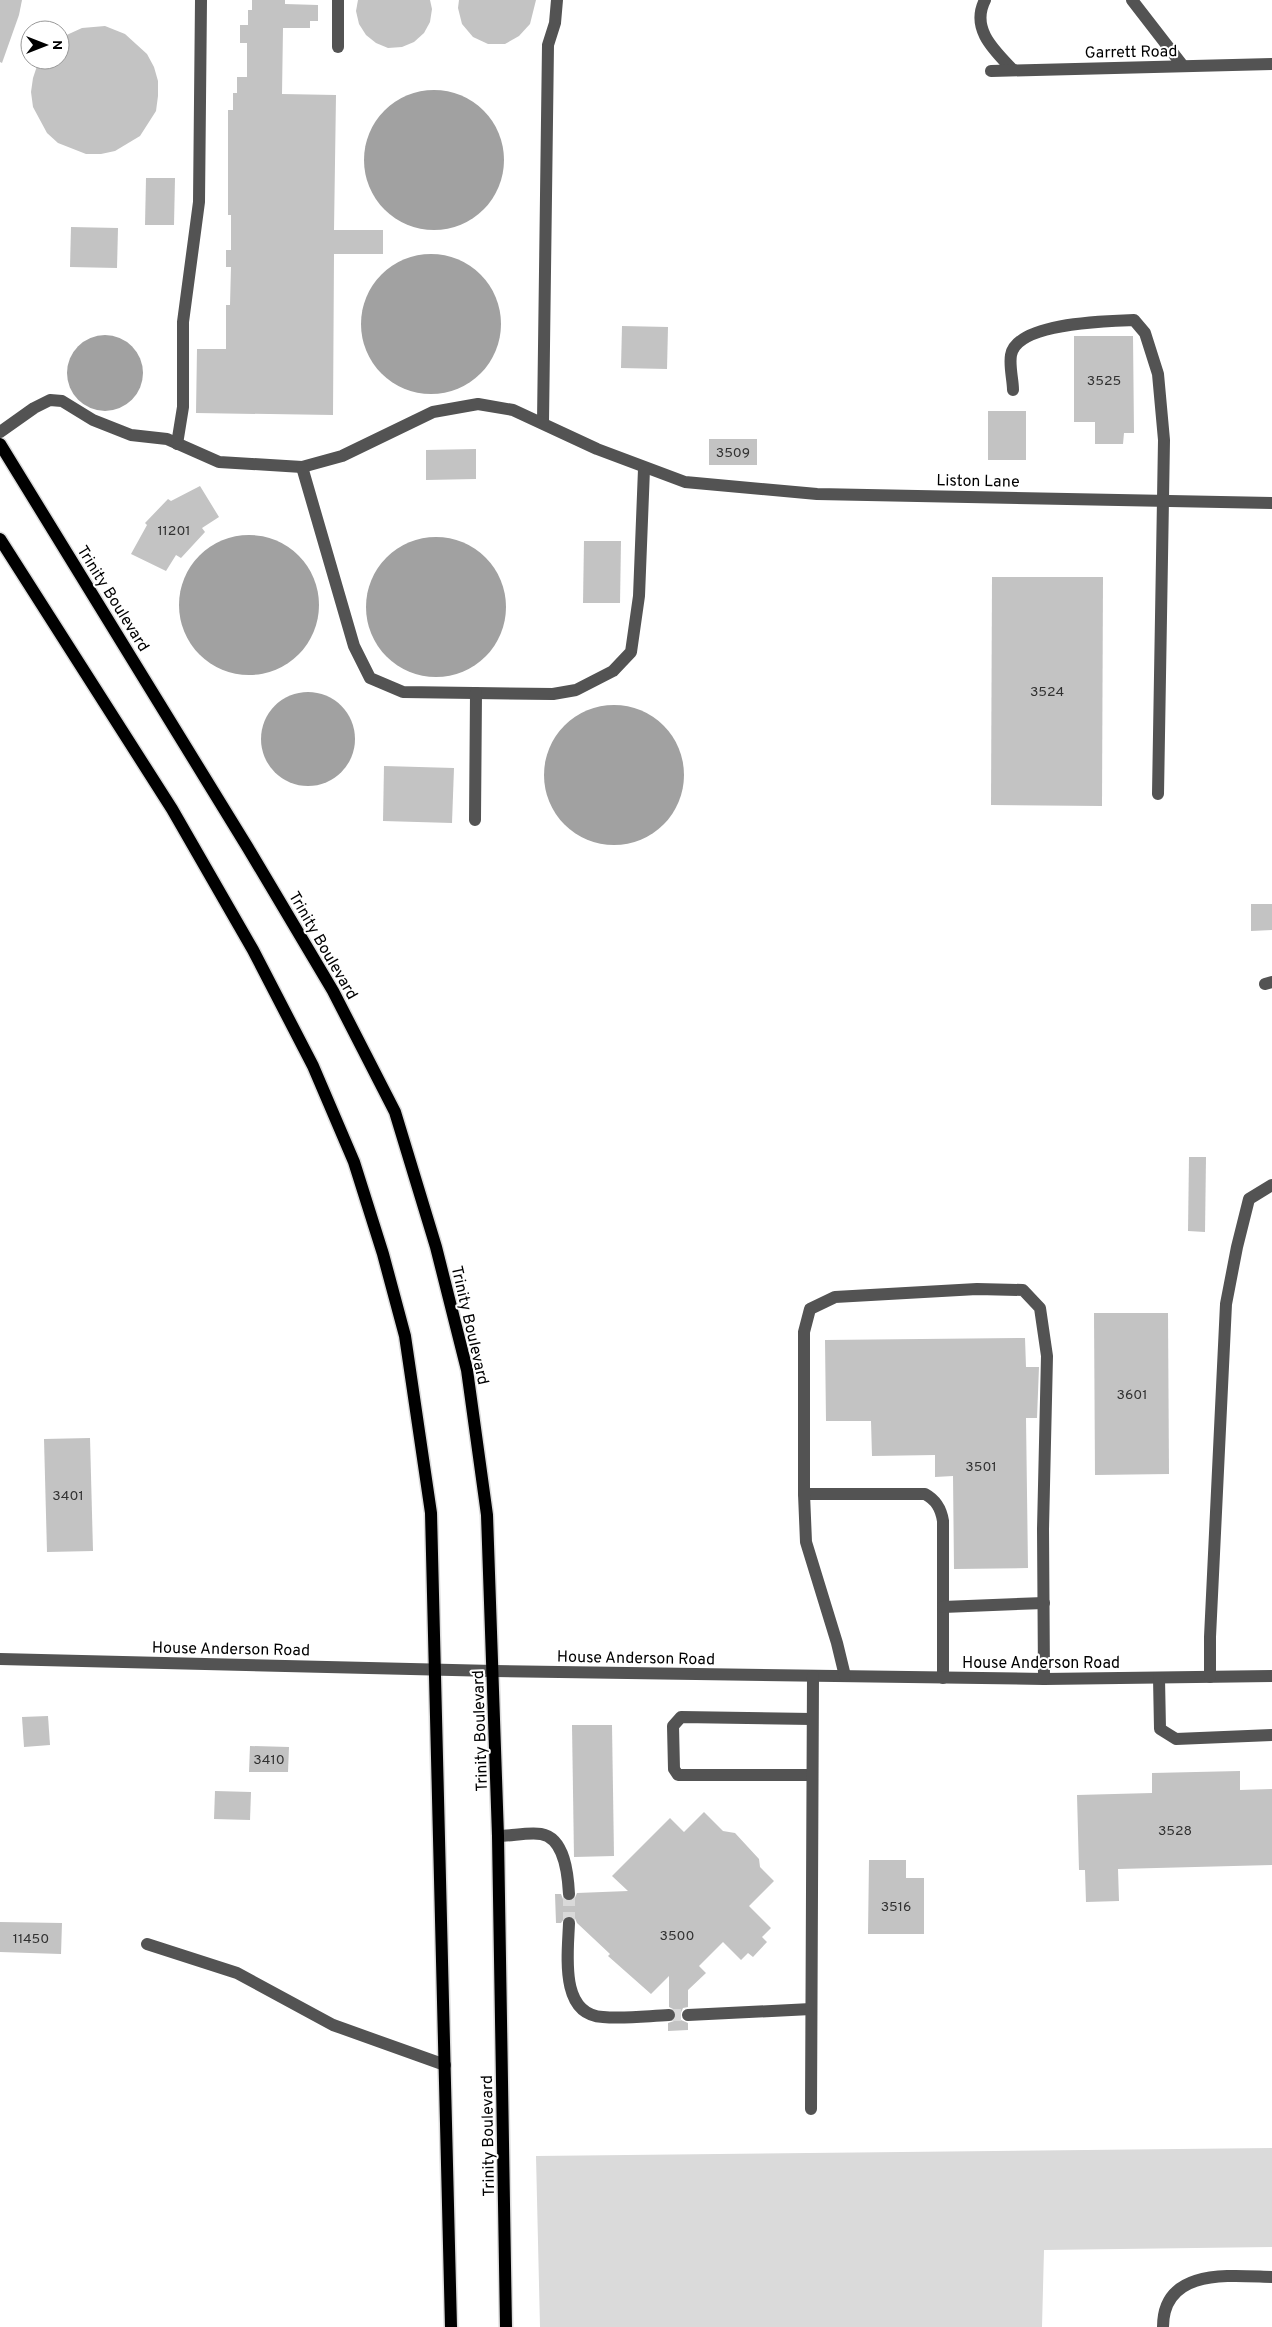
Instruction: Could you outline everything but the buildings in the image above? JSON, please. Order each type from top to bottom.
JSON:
[{"type":"main road","name":"Trinity Boulevard","points":[[0,444],[253,856],[333,991],[395,1112],[436,1247],[467,1370],[487,1515],[494,1671],[498,1836],[506,2327]]},
{"type":"main road","points":[[0,539],[172,810],[253,950],[313,1066],[354,1162],[383,1254],[405,1336],[422,1440],[431,1513],[451,2327]]},
{"type":"street","points":[[177,444],[183,407],[183,322],[199,202],[202,0]]},
{"type":"street","points":[[338,0],[338,47]]},
{"type":"street","points":[[543,422],[548,45],[555,23],[557,0]]},
{"type":"street","points":[[985,0],[979,22],[987,43],[1013,70]]},
{"type":"street","points":[[1132,0],[1183,66]]},
{"type":"street","name":"Garrett Road","points":[[991,71],[1272,64]]},
{"type":"street","points":[[1013,390],[1011,355],[1018,342],[1043,330],[1100,321],[1134,320],[1145,333],[1158,374],[1164,440],[1158,794]]},
{"type":"street","name":"Liston Lane","points":[[0,432],[34,408],[50,400],[62,401],[93,420],[130,435],[167,438],[219,462],[302,467],[342,456],[433,412],[478,404],[513,410],[644,469],[684,482],[817,494],[1272,503]]},
{"type":"street","points":[[302,467],[354,646],[370,678],[403,692],[553,694],[576,690],[613,671],[630,652],[639,596],[644,469]]},
{"type":"street","points":[[475,820],[476,693]]},
{"type":"street","points":[[1210,1677],[1210,1637],[1226,1304],[1236,1247],[1249,1199],[1272,1185]]},
{"type":"street","points":[[845,1676],[837,1643],[806,1542],[804,1494],[804,1332],[810,1309],[835,1297],[977,1289],[1023,1290],[1040,1308],[1047,1356],[1044,1680]]},
{"type":"street","points":[[804,1494],[925,1494],[934,1499],[942,1513],[943,1521],[943,1678]]},
{"type":"street","points":[[943,1607],[1044,1603]]},
{"type":"street","name":"House Anderson Road","points":[[0,1659],[436,1670],[1044,1680],[1272,1676]]},
{"type":"street","points":[[811,2109],[813,1676]]},
{"type":"street","points":[[1272,1676],[1272,1686]]},
{"type":"street","points":[[1159,1678],[1160,1729],[1176,1739],[1272,1735]]},
{"type":"street","points":[[812,1719],[681,1717],[673,1726],[674,1769],[678,1775],[812,1775]]},
{"type":"street","points":[[498,1836],[542,1834],[554,1842],[567,1867],[569,1894]]},
{"type":"street","points":[[570,1923],[568,1960],[572,1995],[578,2006],[589,2014],[601,2018],[668,2015]]},
{"type":"street","points":[[147,1944],[237,1973],[333,2025],[445,2065]]},
{"type":"street","points":[[688,2015],[811,2009]]},
{"type":"street","points":[[1163,2327],[1168,2303],[1180,2288],[1199,2279],[1220,2276],[1272,2277]]},
{"type":"shaded area","points":[[434,90],[448,91],[461,95],[484,110],[499,133],[503,146],[503,174],[499,187],[484,210],[461,225],[448,229],[434,230],[420,229],[407,225],[384,210],[369,187],[365,174],[364,160],[365,146],[369,133],[384,110],[407,95],[420,91]]},
{"type":"shaded area","points":[[431,254],[445,255],[458,259],[481,274],[496,297],[500,310],[500,338],[496,351],[481,374],[458,389],[445,393],[431,394],[417,393],[404,389],[381,374],[366,351],[362,338],[361,324],[362,310],[366,297],[381,274],[404,259],[417,255]]},
{"type":"shaded area","points":[[105,335],[119,338],[132,346],[140,359],[143,373],[140,387],[132,400],[119,408],[105,411],[91,408],[78,400],[70,387],[67,373],[70,359],[78,346],[91,338]]},
{"type":"shaded area","points":[[249,535],[263,536],[276,540],[299,555],[314,578],[318,591],[318,619],[314,632],[299,655],[276,670],[263,674],[249,675],[235,674],[222,670],[199,655],[184,632],[180,619],[179,605],[180,591],[184,578],[199,555],[222,540],[235,536]]},
{"type":"shaded area","points":[[436,537],[450,538],[463,542],[486,557],[501,580],[505,593],[505,621],[501,634],[486,657],[463,672],[450,676],[436,677],[422,676],[409,672],[386,657],[371,634],[367,621],[366,607],[367,593],[371,580],[386,557],[409,542],[422,538]]},
{"type":"shaded area","points":[[308,692],[326,696],[341,706],[351,721],[355,739],[351,757],[341,772],[326,782],[308,786],[290,782],[275,772],[265,757],[261,739],[265,721],[275,706],[290,696]]},
{"type":"shaded area","points":[[614,705],[628,706],[641,710],[664,725],[679,748],[683,761],[683,789],[679,802],[664,825],[641,840],[628,844],[614,845],[600,844],[587,840],[564,825],[549,802],[545,789],[544,775],[545,761],[549,748],[564,725],[587,710],[600,706]]},
{"type":"shaded area","points":[[1272,2148],[1272,2247],[1044,2250],[1042,2327],[540,2327],[536,2156]]},
{"type":"tunnel","points":[[569,1894],[569,1923]]},
{"type":"tunnel","points":[[669,2015],[688,2015]]}]
